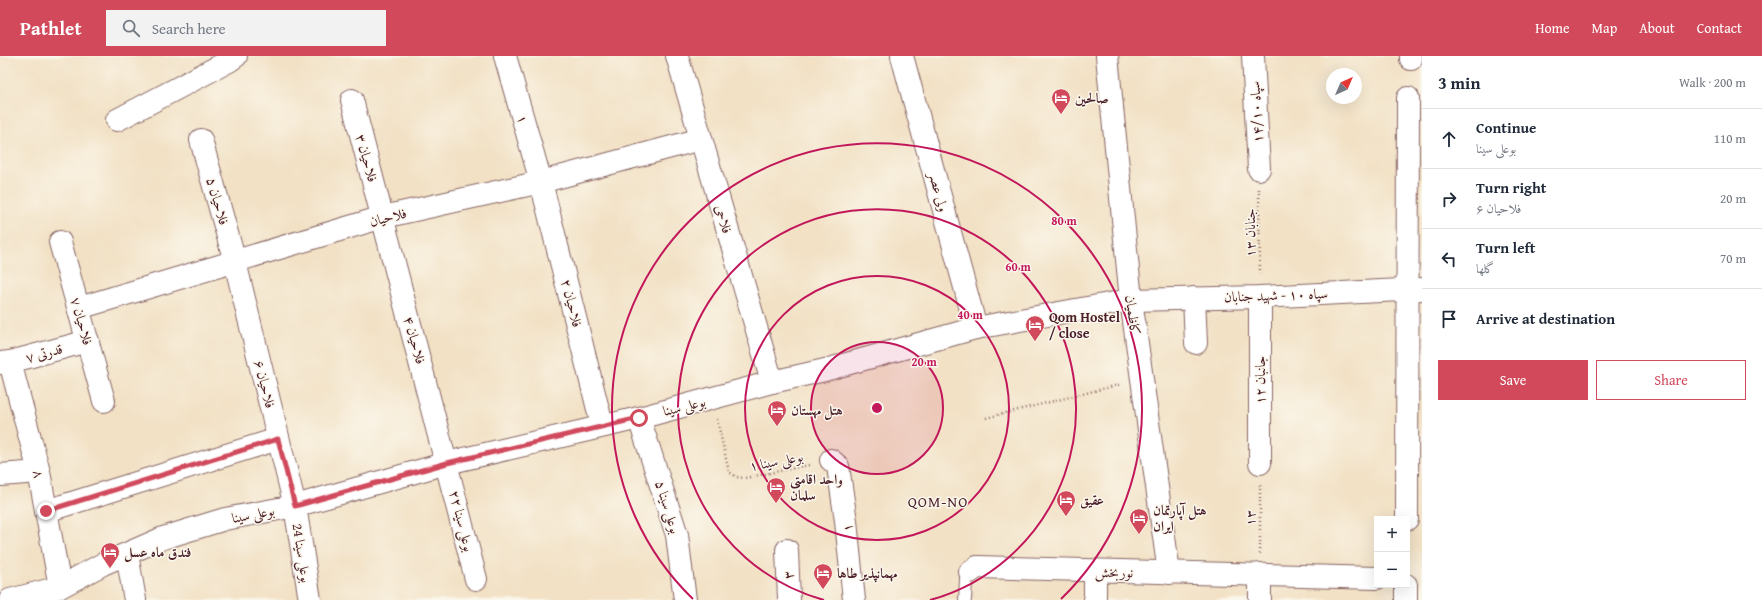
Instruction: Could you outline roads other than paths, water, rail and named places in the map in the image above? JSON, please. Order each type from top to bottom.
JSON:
[{"type":"street","points":[[117,120],[230,61],[236,56]]},
{"type":"street","name":"۱","points":[[506,56],[541,182]]},
{"type":"street","name":"فلاحی","points":[[677,56],[772,382]]},
{"type":"street","name":"ولی عصر","points":[[902,56],[976,328]]},
{"type":"street","name":"کاظمیان","points":[[1107,56],[1131,300],[1169,573]]},
{"type":"street","name":"سپاه ۱۴/۱۰","points":[[1253,56],[1259,169]]},
{"type":"street","points":[[1407,516],[1414,289],[1408,98]]},
{"type":"street","name":"فلاحیان ۳","points":[[352,100],[383,217]]},
{"type":"street","name":"فلاحیان","points":[[79,308],[383,217],[541,182],[701,139]]},
{"type":"street","name":"فلاحیان ۵","points":[[201,140],[235,262]]},
{"type":"street","name":"فلاحیان ۲","points":[[541,182],[602,425]]},
{"type":"street","name":"فلاحیان ۴","points":[[383,217],[447,463]]},
{"type":"street","name":"فلاحیان ۷","points":[[60,242],[104,401]]},
{"type":"street","name":"فلاحیان ۶","points":[[235,262],[295,506]]},
{"type":"street","name":"سپاه ۱۰ - شهید جنابان","points":[[1131,300],[1260,298],[1414,289]]},
{"type":"street","points":[[1194,298],[1196,343]]},
{"type":"street","name":"جانبان ۱۲","points":[[1260,298],[1260,463]]},
{"type":"street","name":"بوعلی سینا","points":[[10,600],[60,587],[103,564],[163,538],[225,519],[295,506],[447,463],[602,425],[639,418],[772,382],[825,370],[976,328],[1131,300]]},
{"type":"street","name":"قدرتی ۷","points":[[5,363],[88,341]]},
{"type":"street","name":"۸","points":[[5,363],[39,472],[60,587]]},
{"type":"street","name":"بوعلی سینا ۵","points":[[639,418],[677,535],[685,600]]},
{"type":"street","points":[[46,511],[278,439]]},
{"type":"street","name":"۱","points":[[831,460],[838,466],[846,521],[854,600]]},
{"type":"street","name":"بوعلی سینا ۲۲","points":[[447,463],[476,579]]},
{"type":"street","points":[[0,474],[39,472]]},
{"type":"street","name":"بوعلی سینا 24","points":[[295,506],[310,600]]},
{"type":"street","name":"۳","points":[[787,550],[789,600]]},
{"type":"street","points":[[126,554],[135,600]]},
{"type":"street","name":"نوربخش","points":[[970,572],[977,567],[1374,578]]},
{"type":"street","points":[[1095,571],[1095,600]]},
{"type":"street","points":[[1260,574],[1260,600]]},
{"type":"street","points":[[1410,579],[1422,579]]},
{"type":"street","points":[[1406,588],[1406,600]]},
{"type":"lane","points":[[965,600],[966,579],[970,572]]},
{"type":"place","name":"صالحین","points":[[1061,115]]},
{"type":"place","name":"Qom Hostel / close","points":[[1035,342]]},
{"type":"place","name":"هتل مهستان","points":[[777,427]]},
{"type":"place","name":"واحد اقامتی سلمان","points":[[776,504]]},
{"type":"place","name":"عقیق","points":[[1066,517]]},
{"type":"place","name":"هتل آپارتمان ایران","points":[[1139,535]]},
{"type":"place","name":"فندق ماه عسل","points":[[110,569]]},
{"type":"place","name":"مهمانپذیر طاها","points":[[823,590]]},
{"type":"district","name":"QOM-NO","points":[[938,502]]}]
